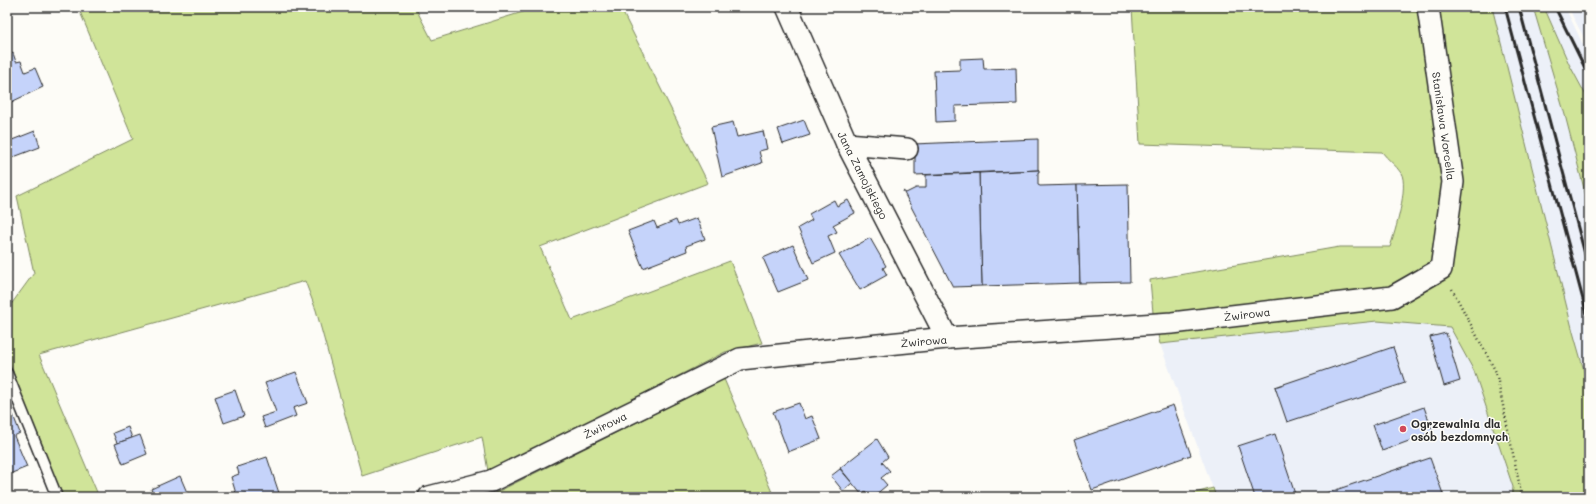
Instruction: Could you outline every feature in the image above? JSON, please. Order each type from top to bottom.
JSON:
[{"type":"street","name":"Jana Zamojskiego","points":[[787,7],[847,144],[947,338]]},
{"type":"street","name":"Stanisława Worcella","points":[[1428,7],[1453,182],[1441,269]]},
{"type":"street","points":[[847,144],[907,149]]},
{"type":"street","name":"Żwirowa","points":[[430,497],[490,480],[740,359],[947,338],[1172,323],[1392,297],[1441,269]]},
{"type":"lane","points":[[7,373],[57,497]]},
{"type":"path","points":[[1441,269],[1496,372],[1522,497]]},
{"type":"shaded area","points":[[1492,7],[1533,7],[1565,115],[1589,208],[1589,388],[1573,332]]},
{"type":"shaded area","points":[[1544,7],[1565,7],[1589,57],[1589,101],[1569,64]]},
{"type":"shaded area","points":[[1569,7],[1589,7],[1589,47],[1573,17]]},
{"type":"shaded area","points":[[1377,321],[1450,327],[1474,371],[1513,487],[1512,497],[1216,497],[1160,344]]},
{"type":"green space","points":[[78,7],[415,7],[432,40],[539,7],[620,7],[708,183],[540,247],[572,320],[730,261],[762,343],[725,352],[488,471],[482,437],[362,476],[316,310],[305,281],[39,355],[99,497],[60,497],[7,356],[7,310],[34,273],[17,196],[133,139]]},
{"type":"green space","points":[[1132,7],[1492,7],[1573,332],[1589,388],[1589,497],[1512,497],[1513,487],[1474,371],[1450,327],[1377,321],[1160,344],[1153,313],[1150,280],[1339,247],[1390,247],[1400,209],[1403,179],[1399,170],[1382,152],[1140,144]]},
{"type":"green space","points":[[1533,7],[1544,7],[1569,64],[1589,101],[1589,208],[1565,115]]},
{"type":"green space","points":[[724,379],[774,497],[494,497],[493,494]]},
{"type":"green space","points":[[1213,488],[1216,497],[1181,497]]},
{"type":"building","points":[[13,53],[16,62],[21,61],[25,72],[35,68],[43,87],[7,104],[7,56]]},
{"type":"building","points":[[983,58],[984,69],[1016,68],[1017,104],[955,106],[955,121],[936,122],[934,71],[960,70],[960,59]]},
{"type":"building","points":[[804,120],[810,135],[783,144],[778,129]]},
{"type":"building","points":[[733,122],[737,137],[763,131],[767,149],[759,151],[762,163],[722,177],[711,127]]},
{"type":"building","points":[[35,131],[40,147],[11,158],[7,148],[7,142]]},
{"type":"building","points":[[1038,139],[1039,170],[915,175],[915,146],[913,144]]},
{"type":"building","points":[[1039,170],[1038,185],[1040,186],[1077,185],[1080,283],[982,286],[979,173]]},
{"type":"building","points":[[979,173],[982,286],[953,287],[903,191],[906,193],[916,188],[926,188],[926,175]]},
{"type":"building","points":[[1128,184],[1130,282],[1080,283],[1077,185]]},
{"type":"building","points":[[834,200],[837,206],[848,200],[855,213],[833,225],[837,232],[828,236],[835,253],[813,263],[798,228],[812,220],[809,214]]},
{"type":"building","points":[[697,218],[705,239],[686,246],[687,251],[643,268],[628,231],[654,221],[657,228],[676,220],[678,225]]},
{"type":"building","points":[[870,238],[886,266],[883,268],[887,275],[860,290],[839,255]]},
{"type":"building","points":[[793,245],[808,280],[778,292],[763,258]]},
{"type":"building","points":[[1446,333],[1460,381],[1444,386],[1430,337]]},
{"type":"building","points":[[1393,347],[1405,383],[1287,422],[1275,387]]},
{"type":"building","points":[[296,372],[308,403],[293,408],[296,416],[265,428],[261,417],[276,412],[265,383]]},
{"type":"building","points":[[235,390],[244,416],[224,423],[215,397]]},
{"type":"building","points":[[799,403],[805,419],[812,416],[821,439],[788,452],[773,412]]},
{"type":"building","points":[[1173,405],[1191,455],[1092,490],[1074,440]]},
{"type":"building","name":"Ogrzewalnia dla osób bezdomnych","points":[[1424,407],[1433,432],[1382,451],[1373,425]]},
{"type":"building","points":[[13,415],[20,433],[14,436],[27,467],[7,475],[7,418]]},
{"type":"building","points":[[128,427],[132,438],[117,443],[113,433]]},
{"type":"building","points":[[1275,434],[1296,497],[1255,497],[1238,446]]},
{"type":"building","points":[[140,435],[147,454],[123,464],[115,444]]},
{"type":"building","points":[[877,439],[888,457],[882,462],[890,471],[881,478],[887,485],[873,497],[870,497],[865,491],[862,495],[840,468]]},
{"type":"building","points":[[267,457],[279,493],[267,497],[247,497],[246,493],[237,497],[231,477],[239,474],[237,467]]},
{"type":"building","points":[[1430,458],[1443,494],[1434,497],[1315,497]]},
{"type":"building","points":[[840,469],[852,483],[843,491],[831,476]]},
{"type":"building","points":[[180,476],[189,497],[154,497],[151,489]]},
{"type":"railway","points":[[1505,7],[1589,322]]},
{"type":"railway","points":[[1519,7],[1589,269]]},
{"type":"railway","points":[[1555,7],[1589,76]]},
{"type":"place","name":"Ogrzewalnia dla osób bezdomnych","points":[[1403,429]]}]
